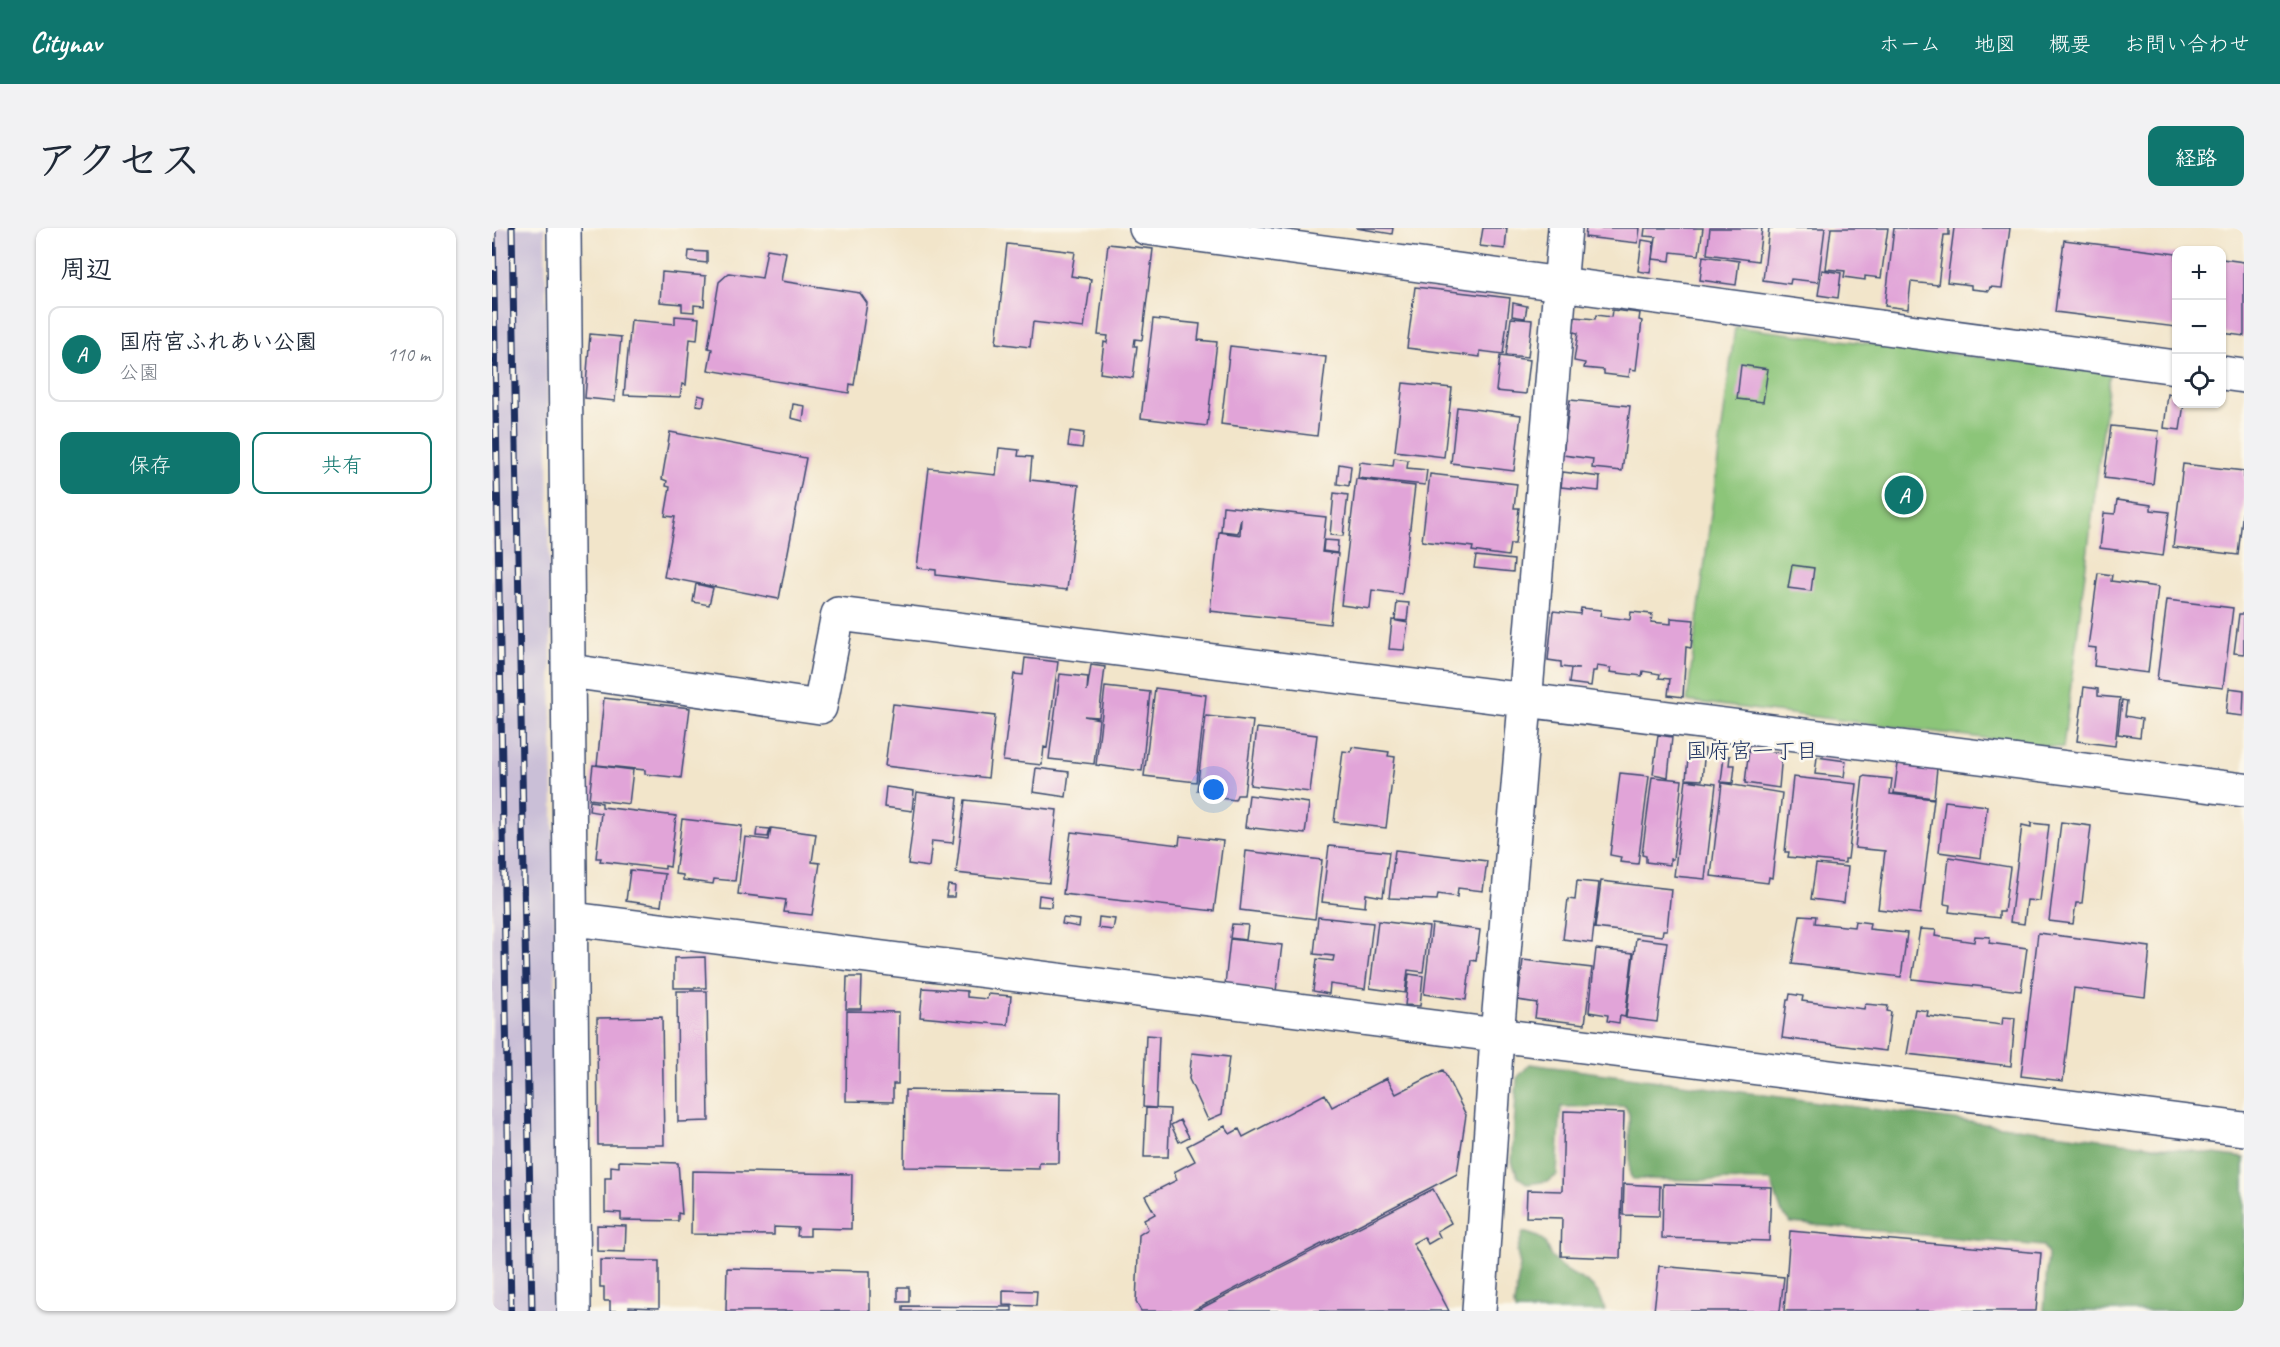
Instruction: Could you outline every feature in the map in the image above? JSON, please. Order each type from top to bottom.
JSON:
[{"type":"street","points":[[564,228],[573,919],[574,1311]]},
{"type":"street","points":[[1146,228],[2172,366]]},
{"type":"street","points":[[1479,1311],[1497,1036],[1565,228]]},
{"type":"street","points":[[2226,374],[2244,376]]},
{"type":"street","points":[[570,671],[820,707],[838,614],[2244,790]]},
{"type":"street","points":[[573,919],[2244,1129]]},
{"type":"shaded area","points":[[492,228],[545,228],[560,1311],[492,1311]]},
{"type":"green space","points":[[1735,327],[2110,373],[2063,748],[1687,701]]},
{"type":"green space","points":[[1530,1064],[2244,1158],[2244,1311],[2044,1311],[2048,1254],[2043,1246],[1791,1223],[1781,1211],[1771,1181],[1633,1179],[1630,1175],[1629,1114],[1625,1106],[1561,1107],[1557,1175],[1549,1181],[1528,1184],[1518,1177],[1512,1162],[1517,1078]]},
{"type":"green space","points":[[1523,1232],[1540,1238],[1556,1262],[1591,1286],[1602,1300],[1605,1311],[1515,1311],[1520,1266],[1517,1252]]},
{"type":"building","points":[[1356,228],[1393,228],[1392,234]]},
{"type":"building","points":[[1483,228],[1507,228],[1505,249],[1480,246]]},
{"type":"building","points":[[1586,228],[1640,228],[1638,243],[1585,237]]},
{"type":"building","points":[[1645,228],[1703,228],[1699,255],[1671,252],[1670,261],[1653,259],[1656,237],[1644,236]]},
{"type":"building","points":[[1710,228],[1762,228],[1758,261],[1707,254]]},
{"type":"building","points":[[1769,228],[1825,228],[1818,282],[1791,279],[1790,284],[1763,280]]},
{"type":"building","points":[[1831,228],[1888,228],[1881,278],[1865,276],[1865,280],[1844,277],[1845,271],[1826,269]]},
{"type":"building","points":[[1894,228],[1949,228],[1949,235],[1944,235],[1938,285],[1911,282],[1908,309],[1885,306]]},
{"type":"building","points":[[1954,228],[2010,228],[2002,288],[1990,287],[1989,291],[1971,289],[1971,285],[1947,282]]},
{"type":"building","points":[[1642,240],[1654,242],[1650,273],[1638,271]]},
{"type":"building","points":[[2064,240],[2172,254],[2172,327],[2055,312]]},
{"type":"building","points":[[1007,244],[1075,252],[1071,276],[1091,279],[1084,328],[1033,322],[1030,347],[996,343]]},
{"type":"building","points":[[1108,244],[1153,249],[1142,340],[1135,339],[1134,346],[1137,346],[1133,378],[1100,373],[1104,342],[1107,343],[1108,336],[1098,335]]},
{"type":"building","points":[[767,249],[786,252],[781,281],[860,293],[867,303],[854,385],[850,384],[849,393],[708,370],[712,349],[708,348],[719,282],[729,273],[762,278]]},
{"type":"building","points":[[689,251],[707,252],[707,263],[688,261]]},
{"type":"building","points":[[1703,256],[1739,261],[1736,285],[1700,280]]},
{"type":"building","points":[[2226,260],[2244,262],[2244,336],[2226,334]]},
{"type":"building","points":[[1822,270],[1841,273],[1838,298],[1818,295]]},
{"type":"building","points":[[662,272],[706,276],[704,306],[694,305],[694,312],[682,311],[682,304],[660,302]]},
{"type":"building","points":[[1415,287],[1510,298],[1503,354],[1480,351],[1480,357],[1407,348]]},
{"type":"building","points":[[1513,303],[1527,306],[1525,318],[1512,316]]},
{"type":"building","points":[[1612,310],[1640,313],[1639,320],[1642,321],[1636,370],[1630,369],[1629,377],[1604,374],[1604,370],[1584,368],[1585,363],[1574,361],[1578,333],[1573,332],[1575,317],[1595,319],[1596,315],[1611,317]]},
{"type":"building","points":[[675,316],[699,318],[697,340],[690,339],[686,385],[682,384],[680,397],[624,395],[631,320],[675,324]]},
{"type":"building","points":[[1511,318],[1532,320],[1528,357],[1506,355]]},
{"type":"building","points":[[1153,319],[1200,324],[1198,340],[1217,342],[1207,426],[1141,418]]},
{"type":"building","points":[[590,334],[621,337],[615,401],[585,398]]},
{"type":"building","points":[[1230,346],[1326,357],[1317,436],[1221,424]]},
{"type":"building","points":[[1500,356],[1530,360],[1526,394],[1496,391]]},
{"type":"building","points":[[1741,365],[1768,369],[1763,402],[1737,399]]},
{"type":"building","points":[[1403,383],[1452,388],[1444,457],[1395,451]]},
{"type":"building","points":[[2168,394],[2172,394],[2172,408],[2183,408],[2180,430],[2164,428]]},
{"type":"building","points":[[698,395],[705,397],[703,406],[696,405]]},
{"type":"building","points":[[1570,400],[1630,406],[1622,471],[1592,468],[1593,459],[1563,455]]},
{"type":"building","points":[[793,404],[805,406],[803,421],[791,418]]},
{"type":"building","points":[[1457,407],[1521,415],[1514,471],[1451,463]]},
{"type":"building","points":[[2111,426],[2159,431],[2153,484],[2104,478]]},
{"type":"building","points":[[1070,431],[1084,433],[1082,448],[1068,446]]},
{"type":"building","points":[[670,432],[806,458],[779,599],[664,577],[675,517],[665,516],[670,487],[666,486],[667,481],[662,479]]},
{"type":"building","points":[[999,448],[1019,450],[1018,456],[1032,457],[1030,480],[1079,485],[1067,590],[936,575],[936,570],[917,568],[929,468],[996,475]]},
{"type":"building","points":[[1394,458],[1408,460],[1407,468],[1427,470],[1425,485],[1358,478],[1360,462],[1393,466]]},
{"type":"building","points":[[1339,464],[1351,466],[1349,486],[1337,484]]},
{"type":"building","points":[[2183,464],[2244,471],[2244,500],[2238,555],[2173,547]]},
{"type":"building","points":[[1563,472],[1600,477],[1599,491],[1561,487]]},
{"type":"building","points":[[1430,474],[1517,484],[1514,508],[1519,508],[1515,544],[1510,544],[1508,556],[1472,551],[1473,547],[1422,541]]},
{"type":"building","points":[[1356,479],[1415,486],[1402,594],[1372,590],[1370,609],[1341,605]]},
{"type":"building","points":[[1334,493],[1348,495],[1343,536],[1330,535]]},
{"type":"building","points":[[2117,500],[2151,505],[2151,510],[2169,512],[2163,556],[2100,548],[2104,513],[2115,514]]},
{"type":"building","points":[[1223,506],[1326,517],[1322,552],[1338,554],[1330,624],[1210,611],[1219,532],[1240,535],[1241,518],[1238,533],[1221,531]]},
{"type":"building","points":[[1324,540],[1338,541],[1337,553],[1323,551]]},
{"type":"building","points":[[1476,556],[1514,560],[1513,572],[1474,568]]},
{"type":"building","points":[[1792,565],[1814,568],[1811,591],[1788,588]]},
{"type":"building","points":[[2098,573],[2112,575],[2111,581],[2158,587],[2148,673],[2094,666],[2096,648],[2088,647]]},
{"type":"building","points":[[696,584],[713,588],[709,605],[693,602]]},
{"type":"building","points":[[2167,600],[2233,608],[2223,688],[2157,680]]},
{"type":"building","points":[[1397,602],[1409,603],[1407,621],[1395,620]]},
{"type":"building","points":[[1581,608],[1601,610],[1600,616],[1630,620],[1631,612],[1652,614],[1651,622],[1671,624],[1671,618],[1694,620],[1691,648],[1686,647],[1683,697],[1668,695],[1670,679],[1659,678],[1660,674],[1643,671],[1642,676],[1610,672],[1611,668],[1597,666],[1596,671],[1593,671],[1591,686],[1569,683],[1571,669],[1579,669],[1561,667],[1561,662],[1548,660],[1553,611],[1580,614]]},
{"type":"building","points":[[2239,614],[2244,614],[2244,654],[2234,653]]},
{"type":"building","points":[[1392,620],[1408,623],[1404,650],[1389,649]]},
{"type":"building","points":[[1025,658],[1058,662],[1047,748],[1044,747],[1042,765],[1003,761],[1014,674],[1023,675]]},
{"type":"building","points":[[1091,665],[1105,667],[1099,717],[1084,716],[1099,719],[1094,764],[1049,759],[1060,674],[1088,677],[1087,691]]},
{"type":"building","points":[[1105,687],[1150,692],[1142,771],[1096,765]]},
{"type":"building","points":[[2084,687],[2098,689],[2098,696],[2120,698],[2115,746],[2077,741]]},
{"type":"building","points":[[1155,688],[1206,695],[1196,782],[1144,776]]},
{"type":"building","points":[[2229,688],[2244,690],[2243,716],[2226,714]]},
{"type":"building","points":[[604,698],[690,708],[681,778],[645,774],[645,770],[597,765]]},
{"type":"building","points":[[2122,700],[2127,701],[2125,716],[2142,719],[2140,737],[2118,734]]},
{"type":"building","points":[[893,704],[995,716],[988,778],[885,766]]},
{"type":"building","points":[[1206,716],[1253,721],[1244,795],[1237,795],[1235,800],[1204,796],[1205,791],[1197,790]]},
{"type":"building","points":[[1257,728],[1317,735],[1310,792],[1250,785]]},
{"type":"building","points":[[1658,735],[1672,737],[1668,777],[1653,774]]},
{"type":"building","points":[[1352,747],[1389,752],[1388,756],[1395,757],[1386,828],[1334,822],[1343,751],[1351,752]]},
{"type":"building","points":[[1689,748],[1705,749],[1702,780],[1686,779]]},
{"type":"building","points":[[1749,749],[1782,753],[1779,788],[1745,783]]},
{"type":"building","points":[[1724,756],[1730,756],[1729,765],[1735,765],[1733,783],[1721,782]]},
{"type":"building","points":[[1817,757],[1846,761],[1844,777],[1815,774]]},
{"type":"building","points":[[1898,764],[1937,768],[1934,798],[1894,793]]},
{"type":"building","points":[[593,765],[633,770],[629,804],[589,799]]},
{"type":"building","points":[[1036,768],[1069,772],[1066,797],[1033,792]]},
{"type":"building","points":[[1620,773],[1649,776],[1638,864],[1620,862],[1621,857],[1610,855]]},
{"type":"building","points":[[1863,776],[1892,779],[1890,794],[1934,799],[1920,914],[1878,909],[1885,851],[1855,848]]},
{"type":"building","points":[[1652,777],[1682,780],[1673,859],[1670,859],[1670,865],[1646,862],[1646,856],[1642,855]]},
{"type":"building","points":[[1793,777],[1857,784],[1848,859],[1845,859],[1845,863],[1788,857],[1789,852],[1785,852]]},
{"type":"building","points":[[1686,780],[1716,784],[1705,879],[1674,876]]},
{"type":"building","points":[[1722,783],[1782,793],[1772,878],[1769,877],[1768,883],[1711,876]]},
{"type":"building","points":[[886,787],[914,791],[912,811],[884,807]]},
{"type":"building","points":[[917,792],[958,798],[953,843],[932,841],[929,867],[908,864]]},
{"type":"building","points":[[1249,795],[1309,803],[1305,834],[1245,827]]},
{"type":"building","points":[[965,800],[1057,810],[1049,883],[956,873]]},
{"type":"building","points":[[590,801],[602,803],[602,807],[676,816],[670,867],[665,866],[665,869],[600,861],[601,858],[596,858],[601,813],[589,811]]},
{"type":"building","points":[[1945,801],[1987,806],[1981,858],[1939,852]]},
{"type":"building","points":[[682,819],[742,826],[735,881],[714,879],[713,884],[683,880],[683,875],[675,874]]},
{"type":"building","points":[[2061,822],[2091,826],[2082,903],[2076,903],[2073,924],[2049,921]]},
{"type":"building","points":[[2031,823],[2049,825],[2040,901],[2027,900],[2024,924],[2010,922],[2022,825],[2031,827]]},
{"type":"building","points":[[757,828],[770,829],[768,837],[756,836]]},
{"type":"building","points":[[771,828],[816,834],[812,862],[820,863],[812,915],[784,912],[786,900],[738,894],[745,837],[769,840]]},
{"type":"building","points":[[1071,832],[1179,845],[1180,836],[1223,841],[1214,911],[1063,894]]},
{"type":"building","points":[[1329,846],[1389,852],[1383,897],[1366,894],[1365,907],[1322,902]]},
{"type":"building","points":[[1395,850],[1487,861],[1483,891],[1458,888],[1457,897],[1438,894],[1437,900],[1389,898]]},
{"type":"building","points":[[1246,851],[1322,860],[1315,919],[1240,910]]},
{"type":"building","points":[[1949,857],[2010,867],[2004,912],[1999,912],[1999,918],[1949,912],[1950,905],[1944,904]]},
{"type":"building","points":[[1816,864],[1848,867],[1844,903],[1811,899]]},
{"type":"building","points":[[630,870],[665,874],[661,906],[626,901]]},
{"type":"building","points":[[1577,881],[1599,883],[1592,943],[1563,939],[1568,899],[1575,900]]},
{"type":"building","points":[[1601,881],[1671,889],[1667,930],[1663,930],[1662,936],[1595,928]]},
{"type":"building","points":[[948,885],[955,886],[954,897],[946,897]]},
{"type":"building","points":[[1039,895],[1052,897],[1051,907],[1038,906]]},
{"type":"building","points":[[1800,915],[1816,916],[1815,923],[1854,927],[1855,921],[1870,923],[1869,929],[1907,933],[1901,977],[1792,964]]},
{"type":"building","points":[[1099,917],[1115,919],[1113,930],[1098,928]]},
{"type":"building","points":[[1318,917],[1373,923],[1365,989],[1330,984],[1329,994],[1313,991],[1317,959],[1333,961],[1334,956],[1314,954]]},
{"type":"building","points":[[1063,918],[1080,920],[1079,927],[1062,924]]},
{"type":"building","points":[[1378,921],[1429,927],[1423,972],[1408,970],[1405,993],[1370,988]]},
{"type":"building","points":[[1232,924],[1248,925],[1246,940],[1230,938]]},
{"type":"building","points":[[1432,924],[1480,930],[1476,961],[1471,960],[1466,1000],[1424,994]]},
{"type":"building","points":[[1920,929],[1936,930],[1935,936],[1974,942],[1975,936],[1990,937],[1989,943],[2027,948],[2021,991],[1912,979]]},
{"type":"building","points":[[2038,933],[2150,947],[2145,997],[2074,988],[2063,1081],[2021,1076]]},
{"type":"building","points":[[1636,938],[1667,942],[1657,1022],[1626,1018]]},
{"type":"building","points":[[1230,939],[1282,945],[1276,991],[1225,985]]},
{"type":"building","points":[[1596,949],[1633,953],[1625,1017],[1620,1016],[1619,1023],[1607,1021],[1608,1015],[1589,1012]]},
{"type":"building","points":[[705,957],[706,988],[674,988],[674,958]]},
{"type":"building","points":[[1523,960],[1592,968],[1585,1024],[1535,1018],[1537,1003],[1518,1000]]},
{"type":"building","points":[[1409,974],[1423,976],[1420,1006],[1405,1005]]},
{"type":"building","points":[[847,977],[862,977],[861,1009],[846,1009]]},
{"type":"building","points":[[923,988],[967,991],[967,997],[987,999],[988,994],[1011,996],[1008,1025],[920,1017]]},
{"type":"building","points":[[677,991],[707,991],[709,1121],[678,1122]]},
{"type":"building","points":[[1790,994],[1803,996],[1802,1001],[1864,1009],[1865,1004],[1888,1006],[1887,1011],[1891,1012],[1886,1051],[1782,1038],[1787,1000]]},
{"type":"building","points":[[1915,1009],[1928,1011],[1927,1016],[2002,1025],[2003,1017],[2015,1018],[2011,1066],[1907,1054]]},
{"type":"building","points":[[847,1011],[899,1012],[898,1084],[893,1084],[893,1102],[846,1101]]},
{"type":"building","points":[[662,1017],[664,1145],[598,1145],[597,1018]]},
{"type":"building","points":[[1146,1035],[1159,1036],[1156,1108],[1143,1107]]},
{"type":"building","points":[[1192,1053],[1229,1057],[1222,1114],[1208,1120],[1189,1079]]},
{"type":"building","points":[[1443,1070],[1466,1115],[1457,1174],[1192,1311],[1141,1311],[1136,1302],[1139,1235],[1148,1229],[1144,1220],[1155,1214],[1145,1196],[1177,1180],[1174,1172],[1195,1161],[1187,1146],[1225,1126],[1230,1134],[1239,1129],[1243,1137],[1325,1094],[1332,1107],[1387,1078],[1396,1094]]},
{"type":"building","points":[[905,1090],[1060,1093],[1059,1163],[1039,1163],[1039,1169],[904,1167]]},
{"type":"building","points":[[1146,1108],[1170,1109],[1168,1157],[1144,1157]]},
{"type":"building","points":[[1564,1111],[1624,1113],[1620,1258],[1561,1256],[1562,1218],[1526,1217],[1527,1190],[1562,1191]]},
{"type":"building","points":[[1180,1120],[1189,1137],[1179,1142],[1171,1125]]},
{"type":"building","points":[[619,1161],[678,1163],[682,1214],[678,1213],[678,1221],[621,1220],[621,1213],[605,1212],[605,1178],[611,1178],[611,1166],[619,1167]]},
{"type":"building","points":[[692,1171],[852,1174],[851,1229],[810,1228],[810,1236],[797,1236],[798,1228],[774,1227],[774,1235],[691,1234]]},
{"type":"building","points":[[1624,1184],[1660,1186],[1659,1216],[1623,1215]]},
{"type":"building","points":[[1663,1184],[1771,1187],[1769,1241],[1662,1238]]},
{"type":"building","points":[[1433,1189],[1451,1223],[1437,1231],[1440,1237],[1428,1244],[1424,1237],[1413,1243],[1449,1311],[1196,1311]]},
{"type":"building","points":[[597,1225],[626,1226],[625,1252],[597,1251]]},
{"type":"building","points":[[1790,1231],[2041,1253],[2036,1311],[1784,1311]]},
{"type":"building","points":[[600,1260],[659,1261],[659,1308],[629,1307],[629,1311],[610,1311],[610,1301],[604,1301],[604,1287],[600,1287]]},
{"type":"building","points":[[1659,1266],[1784,1277],[1780,1311],[1654,1311]]},
{"type":"building","points":[[727,1268],[870,1271],[870,1311],[726,1311]]},
{"type":"building","points":[[898,1287],[909,1287],[909,1302],[898,1302]]},
{"type":"building","points":[[1003,1290],[1037,1291],[1036,1306],[1003,1305]]},
{"type":"building","points":[[903,1306],[1012,1307],[1012,1311],[903,1311]]},
{"type":"railway","points":[[493,228],[511,1311]]},
{"type":"railway","points":[[512,228],[532,1311]]},
{"type":"place","name":"国府宮ふれあい公園","points":[[1904,495]]},
{"type":"district","name":"国府宮一丁目","points":[[1752,750]]}]
